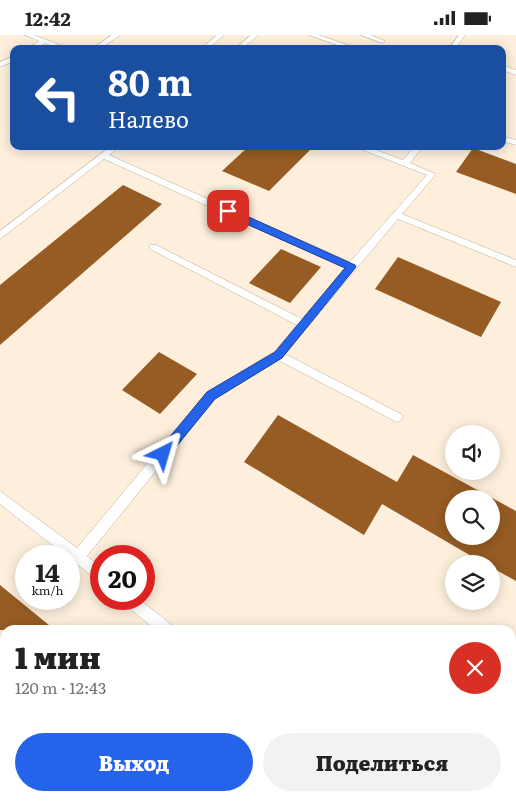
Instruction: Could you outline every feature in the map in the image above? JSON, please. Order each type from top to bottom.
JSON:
[{"type":"lane","points":[[28,35],[55,45]]},
{"type":"lane","points":[[101,45],[117,35]]},
{"type":"lane","points":[[209,45],[221,35]]},
{"type":"lane","points":[[243,45],[255,35]]},
{"type":"lane","points":[[312,35],[343,45]]},
{"type":"lane","points":[[364,35],[382,41]]},
{"type":"lane","points":[[37,45],[44,41]]},
{"type":"lane","points":[[0,236],[111,150]]},
{"type":"lane","points":[[80,555],[211,395],[278,355],[432,174],[368,150]]},
{"type":"lane","points":[[405,164],[416,150]]},
{"type":"lane","points":[[104,156],[351,267]]},
{"type":"lane","points":[[396,215],[516,264]]},
{"type":"lane","points":[[153,247],[304,324]]},
{"type":"lane","points":[[278,355],[397,417]]},
{"type":"lane","points":[[0,497],[62,545]]},
{"type":"lane","points":[[80,559],[90,567]]},
{"type":"lane","points":[[142,610],[161,625]]},
{"type":"building","points":[[245,150],[310,150],[269,191],[222,171]]},
{"type":"building","points":[[472,150],[478,150],[516,164],[516,194],[456,172]]},
{"type":"building","points":[[123,185],[162,204],[0,345],[0,285]]},
{"type":"building","points":[[281,249],[321,267],[290,303],[249,283]]},
{"type":"building","points":[[398,257],[501,302],[481,337],[375,289]]},
{"type":"building","points":[[159,352],[197,374],[160,414],[122,390]]},
{"type":"building","points":[[278,415],[397,482],[413,455],[445,472],[445,480],[459,480],[477,490],[445,490],[445,541],[382,504],[364,535],[244,462]]},
{"type":"building","points":[[500,502],[516,511],[516,581],[500,572],[500,555],[470,555],[452,545],[500,545]]},
{"type":"building","points":[[0,585],[15,597],[15,610],[31,610],[49,625],[0,625]]},
{"type":"route","points":[[163,454],[211,395],[278,355],[351,267],[228,211]]}]
